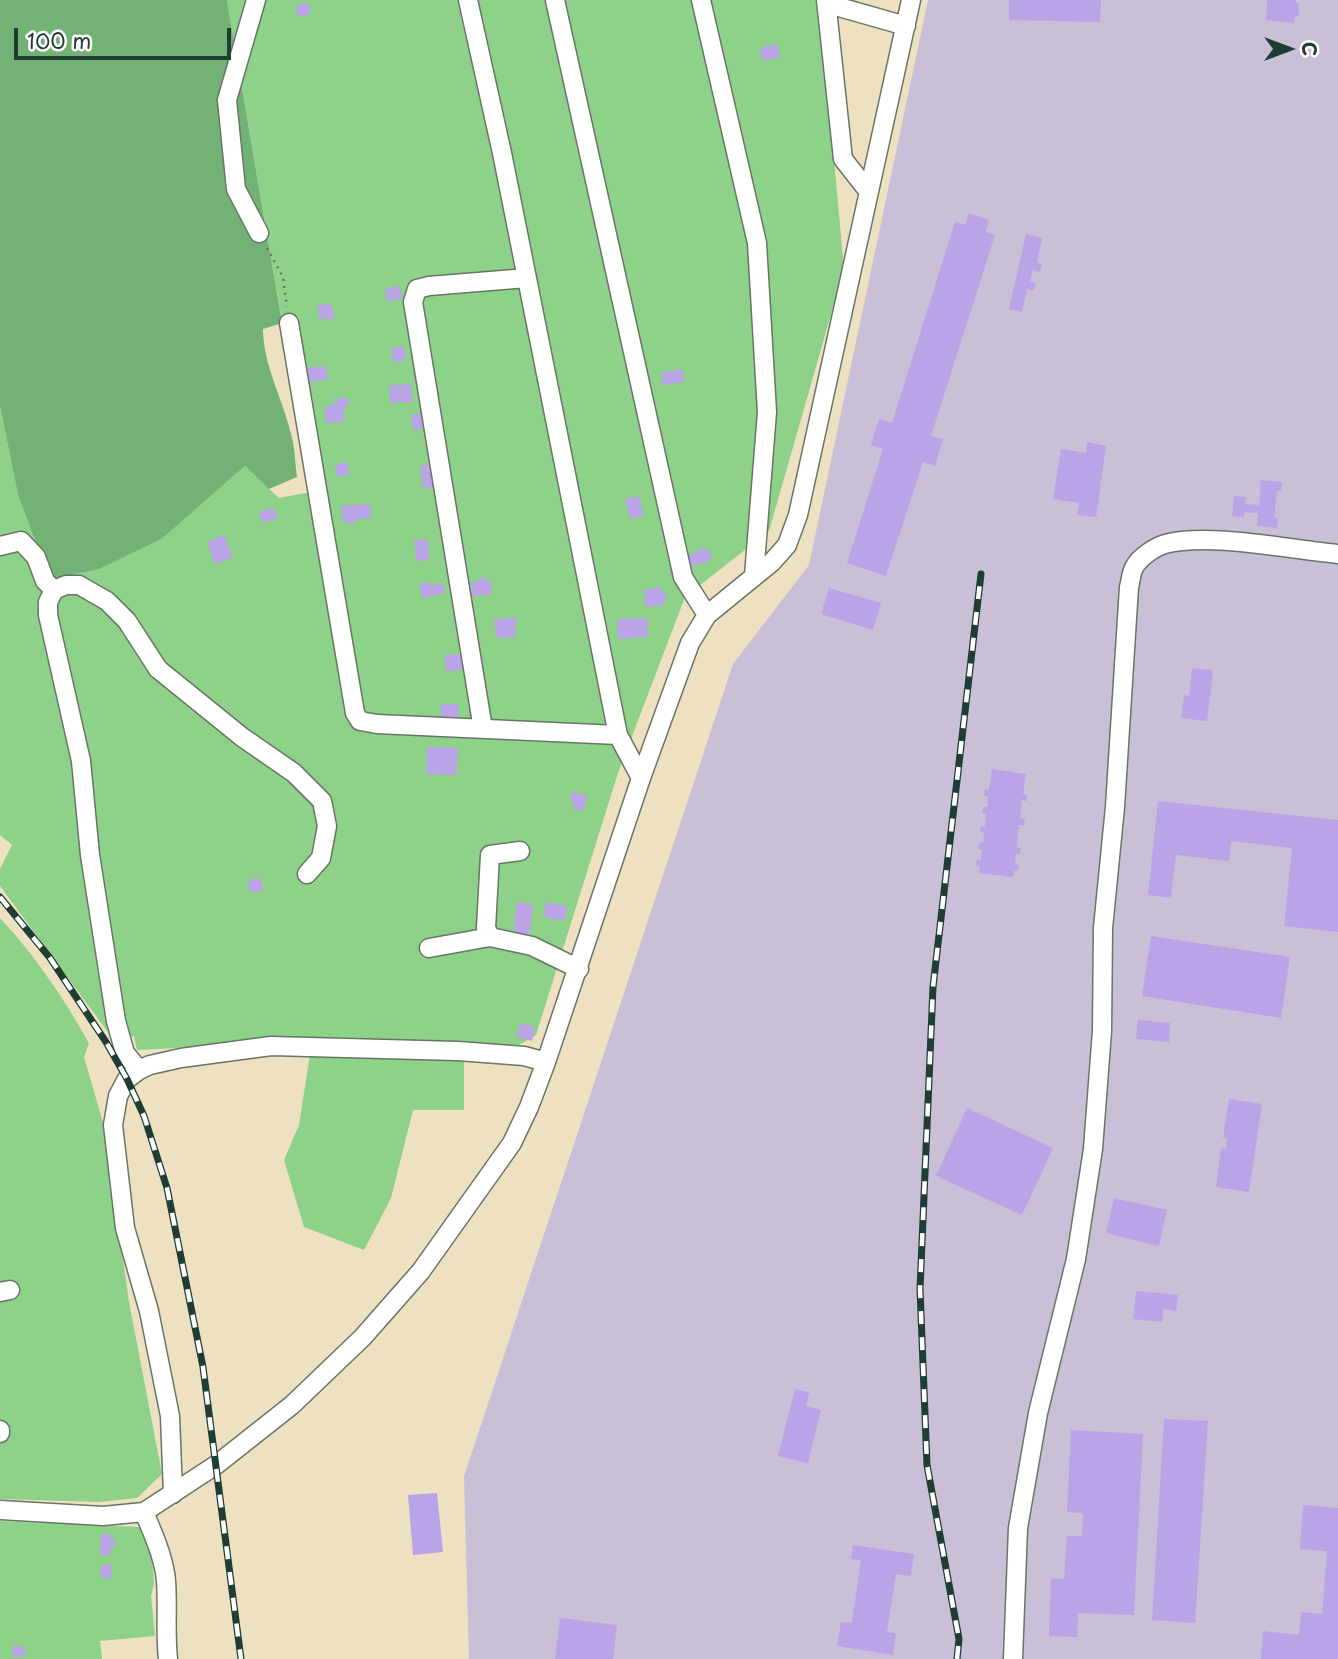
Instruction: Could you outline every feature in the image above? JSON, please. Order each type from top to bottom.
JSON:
[{"type":"street","points":[[256,0],[227,100],[236,189],[259,233]]},
{"type":"street","points":[[468,0],[502,153],[618,735],[641,778]]},
{"type":"street","points":[[555,0],[683,576],[707,615]]},
{"type":"street","points":[[701,0],[757,243],[760,271],[767,412],[754,576]]},
{"type":"street","points":[[826,0],[843,159],[869,192]]},
{"type":"street","points":[[832,0],[839,7],[906,26]]},
{"type":"street","points":[[0,1510],[103,1516],[144,1512],[216,1465],[292,1405],[362,1337],[421,1271],[512,1143],[546,1062],[641,778],[690,643],[707,615],[772,562],[787,545],[798,515],[911,0]]},
{"type":"street","points":[[483,729],[413,302],[417,289],[429,286],[527,278]]},
{"type":"street","points":[[289,323],[355,713],[360,722],[618,735]]},
{"type":"street","points":[[0,546],[21,541],[36,557],[45,581],[54,590]]},
{"type":"street","points":[[1013,1659],[1018,1528],[1038,1413],[1076,1259],[1093,1149],[1101,1031],[1103,928],[1115,807],[1129,587],[1134,566],[1145,555],[1164,544],[1197,541],[1242,543],[1338,554]]},
{"type":"street","points":[[139,1070],[125,1053],[112,1000],[90,855],[81,761],[48,615],[48,602],[54,590],[66,585],[79,585],[107,601],[127,621],[158,669],[242,737],[293,773],[322,801],[327,826],[321,858],[307,874]]},
{"type":"street","points":[[490,937],[485,928],[490,855],[520,851]]},
{"type":"street","points":[[429,948],[490,937],[531,946],[579,969]]},
{"type":"street","points":[[173,1494],[170,1416],[149,1311],[125,1228],[113,1125],[118,1097],[127,1079],[139,1070],[181,1058],[271,1046],[458,1051],[524,1056],[546,1062]]},
{"type":"street","points":[[144,1512],[158,1546],[166,1580],[165,1634],[168,1659]]},
{"type":"path","points":[[259,233],[283,277],[289,323]]},
{"type":"shaded area","points":[[928,0],[1338,0],[1338,1659],[469,1659],[464,1476],[733,664],[809,565]]},
{"type":"green space","points":[[0,0],[227,0],[282,323],[263,329],[266,356],[288,421],[297,477],[269,489],[245,466],[163,538],[99,569],[50,579],[18,495],[0,406]]},
{"type":"green space","points":[[227,0],[816,0],[825,60],[844,269],[769,531],[685,597],[618,773],[536,1035],[519,1045],[464,1045],[464,1110],[413,1110],[391,1198],[364,1250],[304,1227],[284,1160],[299,1125],[312,1041],[137,1050],[134,1036],[113,1039],[0,886],[0,869],[12,845],[0,835],[0,406],[18,495],[163,538],[245,466],[279,498],[311,492]]},
{"type":"green space","points":[[0,918],[48,978],[89,1043],[84,1057],[104,1126],[129,1302],[162,1474],[137,1498],[99,1502],[0,1499]]},
{"type":"green space","points":[[0,1521],[141,1527],[151,1547],[154,1583],[151,1596],[155,1636],[100,1641],[102,1659],[0,1659]]},
{"type":"building","points":[[1009,0],[1101,0],[1100,22],[1009,20]]},
{"type":"building","points":[[1267,0],[1296,0],[1296,3],[1299,3],[1298,17],[1295,16],[1294,23],[1266,20]]},
{"type":"building","points":[[310,3],[310,15],[297,16],[297,4]]},
{"type":"building","points":[[777,44],[780,57],[763,61],[760,48]]},
{"type":"building","points":[[969,213],[989,220],[986,232],[995,235],[931,436],[943,439],[935,466],[923,462],[886,576],[847,563],[883,449],[871,445],[879,419],[892,423],[955,222],[965,225]]},
{"type":"building","points":[[1026,234],[1042,238],[1037,263],[1042,264],[1040,272],[1033,270],[1030,281],[1036,283],[1034,290],[1027,289],[1022,312],[1009,309]]},
{"type":"building","points":[[400,286],[402,299],[387,301],[385,288]]},
{"type":"building","points":[[331,304],[335,319],[319,319],[318,305]]},
{"type":"building","points":[[404,346],[406,360],[393,362],[391,348]]},
{"type":"building","points":[[326,366],[327,380],[309,382],[307,368]]},
{"type":"building","points":[[682,369],[684,382],[663,385],[662,372]]},
{"type":"building","points":[[411,384],[412,402],[390,403],[390,385]]},
{"type":"building","points":[[348,398],[349,406],[344,406],[344,422],[326,423],[325,406],[334,405],[334,399]]},
{"type":"building","points":[[424,413],[426,428],[413,430],[411,415]]},
{"type":"building","points":[[1087,442],[1106,446],[1096,517],[1077,515],[1079,503],[1053,499],[1061,449],[1086,453]]},
{"type":"building","points":[[348,463],[349,475],[336,476],[335,464]]},
{"type":"building","points":[[432,464],[436,487],[423,489],[420,466]]},
{"type":"building","points":[[1261,480],[1282,482],[1281,491],[1277,491],[1274,518],[1278,518],[1277,528],[1257,526],[1258,513],[1245,512],[1244,517],[1232,516],[1234,496],[1246,497],[1245,504],[1259,505]]},
{"type":"building","points":[[639,496],[643,516],[630,519],[625,499]]},
{"type":"building","points":[[370,505],[371,518],[354,520],[355,524],[349,525],[349,521],[343,522],[341,506]]},
{"type":"building","points":[[274,508],[278,518],[263,523],[259,512]]},
{"type":"building","points":[[224,535],[233,557],[215,564],[207,542]]},
{"type":"building","points":[[427,539],[430,559],[417,561],[414,541]]},
{"type":"building","points":[[703,547],[704,550],[709,549],[712,560],[689,567],[686,555],[700,551]]},
{"type":"building","points":[[480,577],[485,577],[485,581],[490,580],[492,594],[472,596],[471,582],[481,581]]},
{"type":"building","points":[[429,582],[430,585],[443,584],[445,593],[422,598],[419,584]]},
{"type":"building","points":[[661,587],[662,593],[666,592],[664,605],[646,607],[644,590]]},
{"type":"building","points":[[829,588],[881,603],[873,630],[821,614]]},
{"type":"building","points":[[518,618],[518,622],[515,622],[516,637],[497,638],[494,619]]},
{"type":"building","points":[[647,618],[648,637],[618,639],[617,619]]},
{"type":"building","points":[[462,654],[463,670],[446,671],[445,655]]},
{"type":"building","points":[[1192,668],[1213,670],[1207,721],[1181,718],[1184,695],[1189,696]]},
{"type":"building","points":[[441,704],[458,704],[458,717],[441,717]]},
{"type":"building","points":[[427,747],[458,748],[456,775],[426,774]]},
{"type":"building","points":[[992,769],[1026,774],[1023,794],[1027,795],[1027,801],[1022,800],[1020,818],[1025,819],[1024,825],[1019,825],[1017,847],[1021,848],[1020,854],[1016,854],[1015,864],[1019,865],[1018,871],[1014,871],[1013,877],[979,873],[980,866],[976,866],[977,860],[981,860],[982,850],[978,849],[979,843],[983,843],[984,832],[980,832],[981,826],[985,826],[986,814],[982,813],[983,807],[987,807],[988,796],[984,796],[985,789],[989,790]]},
{"type":"building","points":[[572,792],[587,795],[583,811],[572,809]]},
{"type":"building","points":[[1158,801],[1338,820],[1338,932],[1284,926],[1292,848],[1231,841],[1229,861],[1176,855],[1171,898],[1148,895]]},
{"type":"building","points":[[249,879],[262,879],[262,892],[249,891]]},
{"type":"building","points":[[517,902],[533,904],[529,937],[513,934]]},
{"type":"building","points":[[546,902],[567,906],[565,920],[550,920],[550,917],[543,916]]},
{"type":"building","points":[[1151,936],[1290,957],[1281,1018],[1142,996]]},
{"type":"building","points":[[1138,1020],[1170,1023],[1169,1042],[1136,1039]]},
{"type":"building","points":[[520,1023],[535,1027],[532,1041],[517,1037]]},
{"type":"building","points":[[1229,1099],[1262,1104],[1249,1192],[1216,1187],[1221,1148],[1226,1149],[1227,1138],[1223,1138]]},
{"type":"building","points":[[967,1108],[1053,1148],[1022,1215],[936,1176]]},
{"type":"building","points":[[1114,1198],[1167,1210],[1159,1246],[1106,1233]]},
{"type":"building","points":[[1136,1291],[1178,1295],[1176,1311],[1163,1309],[1162,1322],[1133,1319]]},
{"type":"building","points":[[795,1389],[809,1392],[806,1406],[821,1410],[808,1463],[778,1456]]},
{"type":"building","points":[[1164,1419],[1208,1421],[1195,1623],[1152,1620]]},
{"type":"building","points":[[1071,1430],[1143,1434],[1134,1615],[1078,1613],[1077,1637],[1049,1636],[1051,1578],[1064,1579],[1067,1536],[1082,1536],[1083,1513],[1067,1512]]},
{"type":"building","points":[[437,1493],[443,1552],[413,1555],[408,1495]]},
{"type":"building","points":[[1303,1505],[1338,1508],[1338,1659],[1261,1659],[1263,1631],[1299,1635],[1301,1612],[1322,1614],[1327,1551],[1300,1549]]},
{"type":"building","points":[[101,1534],[110,1534],[110,1538],[115,1538],[111,1555],[100,1555]]},
{"type":"building","points":[[853,1545],[914,1554],[911,1576],[896,1574],[887,1632],[896,1633],[893,1655],[837,1646],[841,1622],[852,1623],[861,1560],[851,1559]]},
{"type":"building","points":[[101,1565],[112,1565],[111,1578],[101,1578]]},
{"type":"building","points":[[560,1618],[617,1625],[613,1659],[555,1659]]},
{"type":"building","points":[[24,1646],[25,1656],[13,1658],[12,1647]]},
{"type":"railway","points":[[957,1659],[959,1639],[927,1465],[920,1289],[933,987],[981,574]]},
{"type":"railway","points":[[0,897],[50,958],[106,1042],[144,1116],[167,1188],[203,1367],[241,1659]]}]
